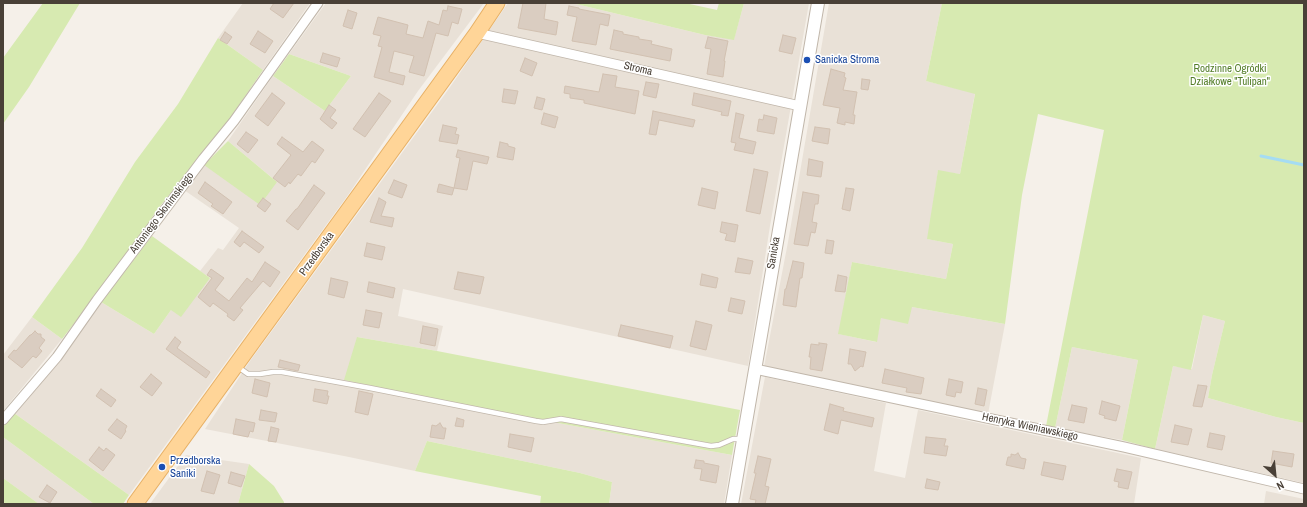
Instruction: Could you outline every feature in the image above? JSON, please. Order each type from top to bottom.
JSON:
[{"type":"main road","name":"Przedborska","points":[[135,504],[477,33],[497,3]]},
{"type":"street","name":"Antoniego Słonimskiego","points":[[3,420],[57,357],[101,294],[203,158],[234,121],[318,3]]},
{"type":"street","name":"Sanicka","points":[[732,504],[818,3]]},
{"type":"street","name":"Stroma","points":[[477,33],[800,106]]},
{"type":"street","name":"Henryka Wieniawskiego","points":[[754,369],[1116,446],[1304,489]]},
{"type":"lane","points":[[236,366],[248,374],[282,372],[370,388],[536,422],[560,419],[711,446],[719,445],[732,439],[743,439]]},
{"type":"shaded area","points":[[243,3],[310,3],[263,70],[218,38]]},
{"type":"shaded area","points":[[326,3],[484,3],[418,91],[348,195],[129,495],[14,413],[101,302],[154,334],[171,310],[210,278],[200,271],[218,248],[223,250],[239,228],[184,190],[204,165],[276,181],[228,141],[273,76],[325,111],[351,76],[289,54]]},
{"type":"shaded area","points":[[508,3],[572,3],[705,35],[734,39],[744,3],[809,3],[770,226],[748,366],[403,289],[398,316],[443,326],[437,351],[357,337],[487,410],[732,455],[724,504],[609,504],[612,482],[580,473],[427,441],[415,471],[205,429],[250,361],[448,90]]},
{"type":"shaded area","points":[[829,3],[942,3],[926,81],[975,93],[960,174],[938,171],[928,239],[953,244],[946,279],[852,262],[839,334],[876,342],[881,318],[912,307],[1005,324],[988,414],[764,367],[788,242]]},
{"type":"shaded area","points":[[1203,315],[1225,321],[1208,398],[1276,417],[1304,423],[1304,483],[1155,449],[1173,366],[1192,369]]},
{"type":"shaded area","points":[[32,317],[62,339],[3,411],[3,355]]},
{"type":"shaded area","points":[[1072,347],[1138,360],[1122,440],[1055,428]]},
{"type":"shaded area","points":[[765,377],[886,403],[874,471],[905,478],[918,410],[1141,458],[1134,504],[741,504]]},
{"type":"shaded area","points":[[3,437],[94,504],[39,504],[3,478]]},
{"type":"shaded area","points":[[186,455],[249,464],[238,504],[150,504]]},
{"type":"shaded area","points":[[1266,491],[1304,499],[1304,504],[1264,504]]},
{"type":"green space","points":[[43,3],[80,3],[29,87],[3,124],[3,58]]},
{"type":"green space","points":[[572,3],[685,3],[717,10],[719,3],[744,3],[734,40],[705,35]]},
{"type":"green space","name":"Rodzinne Ogródki Działkowe \"Tulipan\"","points":[[942,3],[1304,3],[1304,423],[1276,417],[1208,398],[1225,321],[1203,315],[1191,370],[1173,366],[1155,449],[1122,440],[1138,360],[1072,347],[1055,428],[1046,426],[1104,130],[1038,114],[1022,195],[1005,324],[912,307],[908,324],[881,318],[877,342],[838,334],[852,262],[946,279],[953,244],[927,239],[938,170],[960,174],[975,94],[926,81]]},
{"type":"green space","points":[[218,38],[263,70],[222,130],[157,210],[131,250],[62,339],[32,317],[82,248],[135,162],[178,104]]},
{"type":"green space","points":[[289,54],[351,76],[325,111],[273,76]]},
{"type":"green space","points":[[228,141],[277,182],[260,205],[204,165]]},
{"type":"green space","points":[[152,236],[210,278],[181,317],[171,310],[154,334],[101,302]]},
{"type":"green space","points":[[357,337],[437,351],[740,410],[732,455],[487,410],[344,380]]},
{"type":"green space","points":[[14,413],[129,495],[123,504],[94,504],[3,437],[3,427]]},
{"type":"green space","points":[[427,441],[580,473],[612,482],[609,504],[540,504],[541,496],[415,471]]},
{"type":"green space","points":[[249,464],[274,486],[284,504],[238,504]]},
{"type":"green space","points":[[3,478],[39,504],[3,504]]},
{"type":"building","points":[[274,3],[294,3],[283,18],[270,9]]},
{"type":"building","points":[[523,3],[546,3],[544,19],[558,22],[556,35],[518,28]]},
{"type":"building","points":[[448,6],[462,9],[458,24],[452,22],[448,36],[436,33],[424,76],[409,72],[414,56],[394,51],[389,72],[405,76],[403,85],[374,77],[382,47],[378,46],[381,36],[373,34],[378,17],[408,25],[406,34],[423,38],[428,21],[439,25],[443,10],[447,11]]},
{"type":"building","points":[[569,6],[610,15],[608,26],[600,24],[596,45],[572,41],[577,17],[567,15]]},
{"type":"building","points":[[348,10],[357,13],[352,29],[343,26]]},
{"type":"building","points":[[614,30],[623,32],[623,34],[639,37],[639,39],[652,41],[651,44],[672,49],[670,61],[610,49]]},
{"type":"building","points":[[258,31],[273,41],[265,53],[250,44]]},
{"type":"building","points":[[225,32],[232,37],[227,44],[220,40]]},
{"type":"building","points":[[783,35],[796,38],[792,54],[779,51]]},
{"type":"building","points":[[708,37],[728,41],[724,61],[723,77],[707,74],[711,49],[705,48]]},
{"type":"building","points":[[323,53],[340,58],[337,67],[320,62]]},
{"type":"building","points":[[525,58],[537,63],[532,76],[520,71]]},
{"type":"building","points":[[831,69],[845,73],[844,77],[846,78],[843,90],[857,92],[853,115],[855,115],[854,124],[845,122],[845,125],[837,123],[840,108],[823,105]]},
{"type":"building","points":[[603,74],[617,76],[615,87],[639,91],[635,114],[584,103],[584,100],[570,98],[570,94],[564,93],[565,86],[599,92]]},
{"type":"building","points":[[862,79],[870,80],[868,90],[861,89]]},
{"type":"building","points":[[646,82],[659,84],[656,98],[643,95]]},
{"type":"building","points":[[504,89],[518,91],[515,104],[502,102]]},
{"type":"building","points":[[272,93],[285,103],[268,126],[255,116]]},
{"type":"building","points":[[379,93],[391,101],[365,137],[353,129]]},
{"type":"building","points":[[694,93],[731,101],[728,116],[721,115],[722,112],[692,105]]},
{"type":"building","points":[[537,97],[545,99],[542,110],[534,108]]},
{"type":"building","points":[[329,105],[336,110],[330,118],[337,123],[332,129],[320,119]]},
{"type":"building","points":[[653,111],[695,120],[693,127],[659,120],[656,135],[649,134]]},
{"type":"building","points":[[544,113],[558,117],[555,128],[541,124]]},
{"type":"building","points":[[736,113],[744,115],[739,138],[756,142],[753,154],[734,150],[736,143],[731,142]]},
{"type":"building","points":[[764,115],[777,118],[774,134],[757,131],[759,119],[763,120]]},
{"type":"building","points":[[443,125],[457,128],[455,134],[459,135],[457,144],[439,141]]},
{"type":"building","points":[[815,127],[830,129],[828,144],[812,141]]},
{"type":"building","points":[[246,132],[258,140],[248,153],[237,144]]},
{"type":"building","points":[[282,137],[303,152],[312,141],[324,150],[315,163],[312,161],[301,176],[298,174],[290,184],[289,182],[285,187],[273,178],[291,155],[277,144]]},
{"type":"building","points":[[500,142],[515,148],[513,160],[497,157]]},
{"type":"building","points":[[458,150],[489,157],[487,164],[473,161],[467,190],[454,188],[460,158],[456,157]]},
{"type":"building","points":[[809,159],[823,162],[821,177],[807,175]]},
{"type":"building","points":[[754,169],[768,172],[760,214],[746,211]]},
{"type":"building","points":[[394,180],[407,185],[402,198],[388,193]]},
{"type":"building","points":[[205,182],[232,202],[223,214],[211,206],[213,204],[198,193]]},
{"type":"building","points":[[439,184],[454,188],[452,195],[437,192]]},
{"type":"building","points":[[314,185],[325,193],[298,230],[286,221],[297,209]]},
{"type":"building","points":[[702,188],[718,192],[715,209],[698,205]]},
{"type":"building","points":[[846,188],[854,189],[850,211],[842,209]]},
{"type":"building","points":[[803,192],[819,195],[818,204],[815,204],[812,222],[817,223],[815,233],[811,232],[808,246],[794,244]]},
{"type":"building","points":[[263,198],[271,204],[265,212],[257,206]]},
{"type":"building","points":[[379,198],[386,202],[381,216],[394,218],[392,227],[370,222]]},
{"type":"building","points":[[722,222],[738,225],[735,242],[725,240],[727,234],[720,232]]},
{"type":"building","points":[[242,231],[264,247],[259,253],[244,242],[240,247],[234,242]]},
{"type":"building","points":[[827,240],[834,241],[832,254],[825,253]]},
{"type":"building","points":[[367,243],[385,247],[382,260],[364,256]]},
{"type":"building","points":[[738,258],[753,261],[750,274],[735,272]]},
{"type":"building","points":[[793,261],[804,263],[802,278],[800,278],[796,307],[783,305],[785,289]]},
{"type":"building","points":[[265,262],[280,272],[270,287],[263,281],[240,308],[243,310],[234,321],[227,316],[228,314],[213,303],[210,307],[198,297],[212,278],[207,275],[211,269],[224,278],[215,290],[229,301],[247,278],[252,282]]},
{"type":"building","points":[[458,272],[484,277],[480,294],[454,289]]},
{"type":"building","points":[[702,274],[718,278],[716,288],[700,285]]},
{"type":"building","points":[[838,275],[847,277],[845,292],[835,291]]},
{"type":"building","points":[[331,278],[348,282],[344,298],[328,294]]},
{"type":"building","points":[[369,282],[395,288],[393,298],[367,292]]},
{"type":"building","points":[[731,298],[745,301],[742,314],[728,311]]},
{"type":"building","points":[[366,310],[382,313],[379,328],[363,325]]},
{"type":"building","points":[[696,321],[712,325],[706,350],[690,346]]},
{"type":"building","points":[[621,325],[673,336],[670,348],[618,336]]},
{"type":"building","points":[[423,326],[438,329],[435,346],[420,343]]},
{"type":"building","points":[[35,331],[38,334],[41,334],[41,337],[45,340],[39,348],[42,351],[36,358],[33,356],[22,368],[8,357],[14,350],[16,351]]},
{"type":"building","points":[[175,337],[181,342],[177,348],[210,372],[206,378],[166,349]]},
{"type":"building","points":[[819,343],[827,344],[822,371],[810,369],[811,357],[809,357],[811,344],[819,345]]},
{"type":"building","points":[[850,349],[866,352],[863,367],[861,366],[855,371],[851,364],[848,364]]},
{"type":"building","points":[[280,360],[300,365],[298,371],[278,367]]},
{"type":"building","points":[[885,369],[924,378],[921,394],[906,392],[907,388],[882,383]]},
{"type":"building","points":[[151,374],[162,383],[152,396],[140,387]]},
{"type":"building","points":[[255,379],[270,383],[267,397],[252,393]]},
{"type":"building","points":[[949,379],[963,382],[961,393],[956,392],[955,397],[946,395]]},
{"type":"building","points":[[1198,385],[1207,386],[1202,407],[1193,406]]},
{"type":"building","points":[[978,388],[987,390],[984,406],[975,404]]},
{"type":"building","points":[[101,389],[116,400],[111,407],[96,396]]},
{"type":"building","points":[[315,389],[328,391],[327,396],[329,396],[327,404],[313,401]]},
{"type":"building","points":[[359,391],[373,394],[368,415],[355,412]]},
{"type":"building","points":[[1102,401],[1120,406],[1116,421],[1104,418],[1105,416],[1099,414]]},
{"type":"building","points":[[830,404],[844,408],[843,411],[874,418],[872,427],[841,420],[838,434],[824,430]]},
{"type":"building","points":[[1072,405],[1087,408],[1084,423],[1068,420]]},
{"type":"building","points":[[261,410],[277,413],[275,422],[259,420]]},
{"type":"building","points":[[457,418],[464,420],[463,427],[455,426]]},
{"type":"building","points":[[117,419],[127,426],[121,439],[108,430]]},
{"type":"building","points":[[236,419],[255,423],[253,432],[250,431],[248,437],[233,434]]},
{"type":"building","points":[[440,423],[443,428],[446,428],[444,439],[430,437],[432,425],[436,426]]},
{"type":"building","points":[[1175,425],[1192,429],[1188,445],[1171,442]]},
{"type":"building","points":[[271,427],[279,429],[276,442],[268,441]]},
{"type":"building","points":[[1210,433],[1225,436],[1222,450],[1207,447]]},
{"type":"building","points":[[510,434],[534,438],[531,452],[508,447]]},
{"type":"building","points":[[926,437],[946,439],[944,446],[948,446],[946,456],[924,453]]},
{"type":"building","points":[[99,447],[104,451],[106,448],[115,455],[103,471],[89,460]]},
{"type":"building","points":[[1273,451],[1294,454],[1292,467],[1271,463]]},
{"type":"building","points":[[1018,453],[1021,458],[1026,459],[1024,469],[1006,465],[1008,457],[1011,457],[1011,454],[1015,455]]},
{"type":"building","points":[[758,456],[771,459],[765,486],[769,487],[765,504],[755,504],[756,500],[750,499]]},
{"type":"building","points":[[696,460],[719,466],[716,483],[700,480],[702,469],[694,468]]},
{"type":"building","points":[[1044,462],[1066,466],[1063,480],[1041,475]]},
{"type":"building","points":[[1117,469],[1132,472],[1128,489],[1118,487],[1119,482],[1114,481]]},
{"type":"building","points":[[207,471],[220,475],[214,494],[201,491]]},
{"type":"building","points":[[231,472],[245,476],[241,487],[228,483]]},
{"type":"building","points":[[927,479],[940,482],[938,490],[925,488]]},
{"type":"building","points":[[47,485],[57,492],[50,503],[39,497]]},
{"type":"waterway","points":[[1261,156],[1304,165]]},
{"type":"place","name":"Sanicka Stroma","points":[[807,60]]},
{"type":"place","name":"Przedborska Saniki","points":[[162,467]]}]
